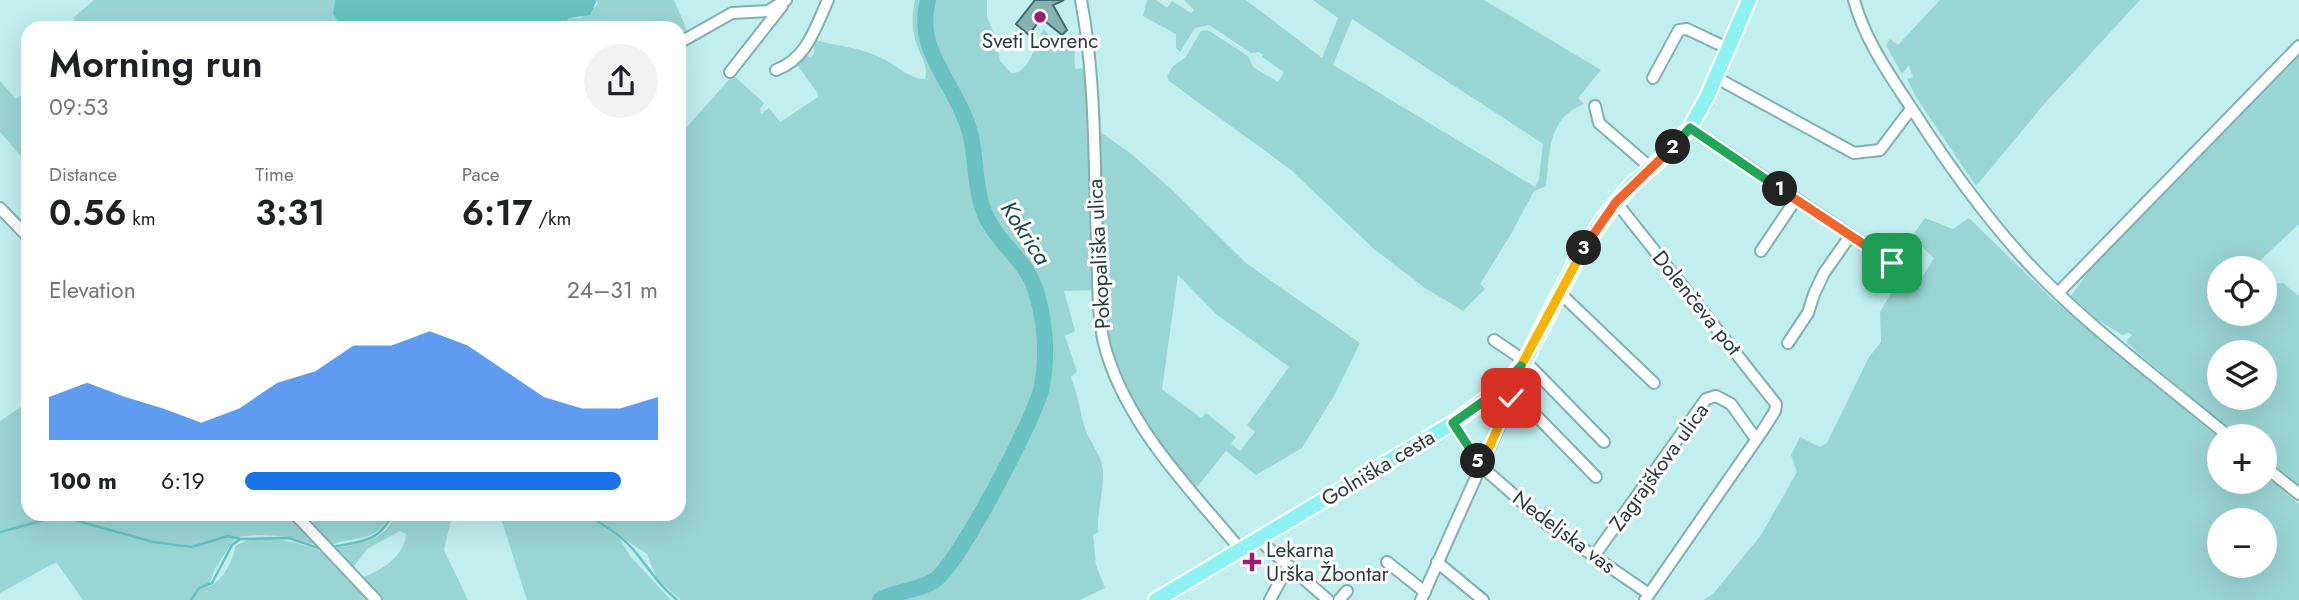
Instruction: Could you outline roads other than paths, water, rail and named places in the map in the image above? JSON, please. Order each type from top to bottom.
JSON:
[{"type":"main road","name":"Golniška cesta","points":[[1156,600],[1453,423],[1494,394],[1525,361],[1591,236],[1616,202],[1690,128],[1749,0]]},
{"type":"street","points":[[776,70],[797,59],[807,46],[828,0]]},
{"type":"street","name":"Pokopališka ulica","points":[[1081,0],[1094,148],[1100,323],[1106,353],[1140,425],[1240,550]]},
{"type":"street","points":[[1854,0],[1863,29],[1911,108],[1991,221],[2028,264],[2214,424]]},
{"type":"street","points":[[686,39],[732,13],[739,11],[757,14],[785,2]]},
{"type":"street","points":[[730,72],[785,2]]},
{"type":"street","points":[[1653,78],[1679,30],[1687,29],[1727,48]]},
{"type":"street","points":[[2059,292],[2299,47]]},
{"type":"street","points":[[1715,77],[1854,153],[1880,150],[1911,108]]},
{"type":"street","points":[[1595,106],[1599,123],[1651,168]]},
{"type":"street","points":[[1690,128],[1892,263]]},
{"type":"street","points":[[1760,251],[1796,200]]},
{"type":"street","name":"Dolenčeva pot","points":[[1616,202],[1776,404],[1775,411],[1756,439]]},
{"type":"street","points":[[0,208],[21,230]]},
{"type":"street","points":[[1788,343],[1808,313],[1824,273],[1850,236]]},
{"type":"street","points":[[1560,293],[1654,383]]},
{"type":"street","points":[[1494,340],[1525,361],[1604,442]]},
{"type":"street","name":"Zagrajškova ulica","points":[[1594,556],[1706,399],[1716,396],[1731,404],[1756,439]]},
{"type":"street","points":[[1387,562],[1423,596],[1506,407],[1514,397],[1525,404],[1596,477]]},
{"type":"street","name":"Nedeljska vas","points":[[1453,423],[1481,466],[1546,524],[1594,556],[1647,597]]},
{"type":"street","points":[[1647,597],[1756,439]]},
{"type":"street","points":[[2277,476],[2299,494]]},
{"type":"street","points":[[302,521],[376,600]]},
{"type":"street","points":[[1258,539],[1288,566],[1315,596],[1328,600]]},
{"type":"street","points":[[1437,562],[1483,600]]},
{"type":"street","points":[[1270,600],[1288,566]]},
{"type":"street","points":[[1339,600],[1347,591]]},
{"type":"waterway","name":"Kokrica","points":[[880,600],[929,584],[946,569],[978,520],[1012,456],[1037,402],[1045,362],[1042,314],[1036,291],[1025,269],[993,229],[982,206],[969,128],[936,61],[926,32],[928,0]]},
{"type":"waterway","points":[[0,532],[41,521]]},
{"type":"waterway","points":[[78,521],[153,542],[192,547],[228,536],[240,539]]},
{"type":"waterway","points":[[330,548],[367,540],[381,531],[389,521]]},
{"type":"waterway","points":[[596,521],[626,542],[677,600]]},
{"type":"waterway","points":[[191,600],[199,588],[212,583],[232,545],[240,539],[289,538],[324,550]]},
{"type":"place","name":"Sveti Lovrenc","points":[[1040,17]]},
{"type":"place","name":"Lekarna Urška Žbontar","points":[[1252,562]]}]
